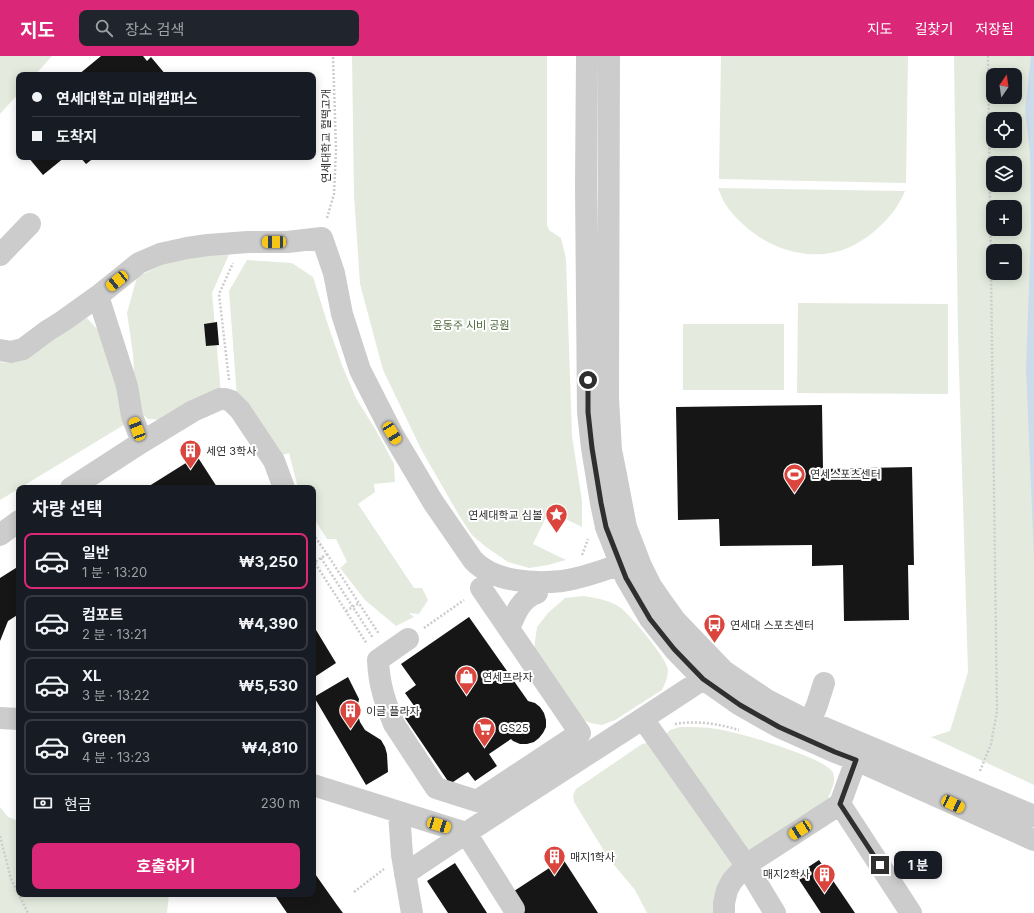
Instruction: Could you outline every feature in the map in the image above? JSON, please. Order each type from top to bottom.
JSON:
[{"type":"street","points":[[588,56],[586,186],[588,412],[592,448],[606,527],[626,578],[650,619],[674,649],[703,679],[740,705],[779,727],[1034,840]]},
{"type":"street","points":[[609,56],[608,398],[611,450],[626,527],[641,566],[651,586],[675,620],[724,671],[767,700],[810,722],[1026,812]]},
{"type":"street","points":[[0,255],[30,224]]},
{"type":"street","points":[[0,350],[11,352],[23,349],[98,296],[139,263],[160,254],[208,245],[248,242],[287,242],[322,238],[334,273],[342,314],[360,370],[392,433],[434,502],[477,565],[495,575],[511,579],[540,582],[562,581],[621,564]]},
{"type":"street","points":[[98,296],[127,386],[132,416],[142,442]]},
{"type":"street","points":[[75,485],[142,442],[193,412],[207,404],[225,399],[231,401],[240,410],[274,461],[283,485]]},
{"type":"street","points":[[271,485],[274,461]]},
{"type":"street","points":[[0,535],[16,523]]},
{"type":"street","points":[[408,639],[384,656],[379,676],[386,704],[394,724],[436,788],[477,801],[580,733],[481,588]]},
{"type":"street","points":[[509,628],[519,606],[527,598],[538,593]]},
{"type":"street","points":[[404,864],[466,833],[703,679]]},
{"type":"street","points":[[810,722],[824,683]]},
{"type":"street","points":[[0,718],[16,719]]},
{"type":"street","points":[[643,719],[746,865],[775,913]]},
{"type":"street","points":[[724,913],[724,903],[727,890],[732,881],[746,865],[840,804],[856,760]]},
{"type":"street","points":[[316,786],[466,833],[514,909]]},
{"type":"street","points":[[840,804],[912,913]]},
{"type":"street","points":[[399,812],[404,864],[412,913]]},
{"type":"path","name":"연세대학교 헐떡고개","points":[[322,238],[334,194],[336,150],[333,56]]},
{"type":"path","points":[[979,774],[991,744],[997,711],[988,56]]},
{"type":"path","points":[[231,401],[219,294],[234,261]]},
{"type":"path","points":[[316,538],[359,603],[384,656]]},
{"type":"path","points":[[316,560],[327,554]]},
{"type":"path","points":[[321,558],[384,656]]},
{"type":"path","points":[[316,564],[346,611],[384,656]]},
{"type":"path","points":[[408,639],[481,588]]},
{"type":"path","points":[[346,611],[359,603]]},
{"type":"path","points":[[0,836],[11,879],[16,889]]},
{"type":"path","points":[[354,892],[404,864]]},
{"type":"path","points":[[20,897],[28,913]]},
{"type":"green space","points":[[0,56],[52,56],[38,72],[16,72],[16,96],[0,114]]},
{"type":"green space","name":"윤동주 시비 공원","points":[[352,56],[547,56],[547,225],[549,230],[561,238],[566,259],[572,436],[582,501],[582,527],[549,511],[533,544],[566,560],[529,568],[508,562],[486,547],[472,535],[422,451],[383,370],[360,284],[354,195]]},
{"type":"green space","points":[[721,56],[908,56],[906,183],[719,179]]},
{"type":"green space","points":[[954,56],[1034,56],[1034,785],[931,737],[950,731],[968,672],[958,334]]},
{"type":"green space","points":[[718,188],[905,191],[896,208],[889,217],[876,230],[856,244],[842,250],[813,254],[799,253],[784,249],[758,236],[731,212],[724,202]]},
{"type":"green space","points":[[231,250],[212,293],[221,394],[165,420],[148,419],[141,413],[134,373],[133,354],[127,313],[137,277],[178,257]]},
{"type":"green space","points":[[247,260],[292,263],[313,277],[342,365],[356,398],[377,432],[394,464],[395,482],[374,484],[375,492],[358,504],[414,588],[422,588],[428,600],[419,614],[409,613],[414,617],[396,626],[365,600],[340,568],[347,562],[336,539],[327,539],[316,522],[316,485],[297,485],[289,453],[279,456],[237,397],[229,291]]},
{"type":"green space","points":[[798,303],[948,304],[948,394],[797,393]]},
{"type":"green space","points":[[87,318],[98,330],[105,345],[127,423],[25,485],[16,485],[16,490],[0,500],[0,362],[19,362],[26,359],[49,339]]},
{"type":"green space","points":[[683,324],[784,324],[784,390],[683,390]]},
{"type":"green space","points":[[583,596],[608,601],[621,608],[640,628],[662,656],[668,670],[667,678],[662,690],[615,720],[602,725],[590,723],[574,715],[534,652],[537,627],[548,613],[565,598]]},
{"type":"green space","points":[[680,727],[708,728],[727,731],[796,752],[824,765],[834,774],[833,786],[827,801],[749,851],[666,734],[670,730]]},
{"type":"green space","points":[[647,743],[736,862],[721,913],[647,913],[635,890],[609,859],[574,802],[573,795],[576,789],[642,744]]},
{"type":"green space","points":[[0,807],[8,817],[16,820],[16,897],[169,897],[167,913],[0,913]]},
{"type":"water","points":[[1031,56],[1034,56],[1034,558],[1026,369],[1031,228],[1030,153],[1025,111]]},
{"type":"building","points":[[101,56],[143,56],[147,61],[151,57],[164,72],[82,72]]},
{"type":"building","points":[[30,160],[61,160],[43,175]]},
{"type":"building","points":[[83,160],[91,160],[86,164]]},
{"type":"building","points":[[217,322],[219,345],[206,346],[204,324]]},
{"type":"building","name":"연세스포츠센터","points":[[822,405],[823,469],[912,467],[914,565],[908,565],[909,620],[844,621],[843,565],[812,566],[812,545],[720,546],[719,519],[678,520],[676,407]]},
{"type":"building","name":"세연 3학사","points":[[197,456],[216,485],[151,485]]},
{"type":"building","points":[[16,568],[16,616],[8,621],[0,641],[0,578]]},
{"type":"building","name":"연세프라자","points":[[469,617],[528,701],[535,703],[540,707],[544,713],[546,727],[539,738],[534,742],[520,744],[511,739],[489,754],[497,766],[475,781],[468,772],[450,784],[405,718],[417,710],[405,693],[416,685],[401,664]]},
{"type":"building","points":[[316,630],[336,663],[316,676]]},
{"type":"building","name":"이글 플라자","points":[[348,677],[359,699],[357,711],[360,722],[365,730],[381,740],[385,747],[388,772],[366,785],[316,700],[316,696]]},
{"type":"building","name":"매지1학사","points":[[563,859],[598,913],[508,913],[508,895]]},
{"type":"building","name":"매지2학사","points":[[819,860],[855,913],[821,913],[796,875]]},
{"type":"building","points":[[455,863],[487,913],[448,913],[427,881]]},
{"type":"building","points":[[316,875],[343,913],[287,913],[276,897],[316,897]]},
{"type":"place","name":"세연 3학사","points":[[190,470]]},
{"type":"place","name":"연세스포츠센터","points":[[795,494]]},
{"type":"place","name":"연세대학교 심볼","points":[[557,534]]},
{"type":"place","name":"연세대 스포츠센터","points":[[714,644]]},
{"type":"place","name":"연세프라자","points":[[466,696]]},
{"type":"place","name":"이글 플라자","points":[[351,730]]},
{"type":"place","name":"GS25","points":[[484,748]]},
{"type":"place","name":"매지1학사","points":[[555,876]]},
{"type":"place","name":"매지2학사","points":[[825,894]]},
{"type":"route","points":[[588,380],[588,412],[592,448],[606,527],[626,578],[650,619],[674,649],[703,679],[740,705],[779,727],[856,760],[840,804],[880,865]]}]
